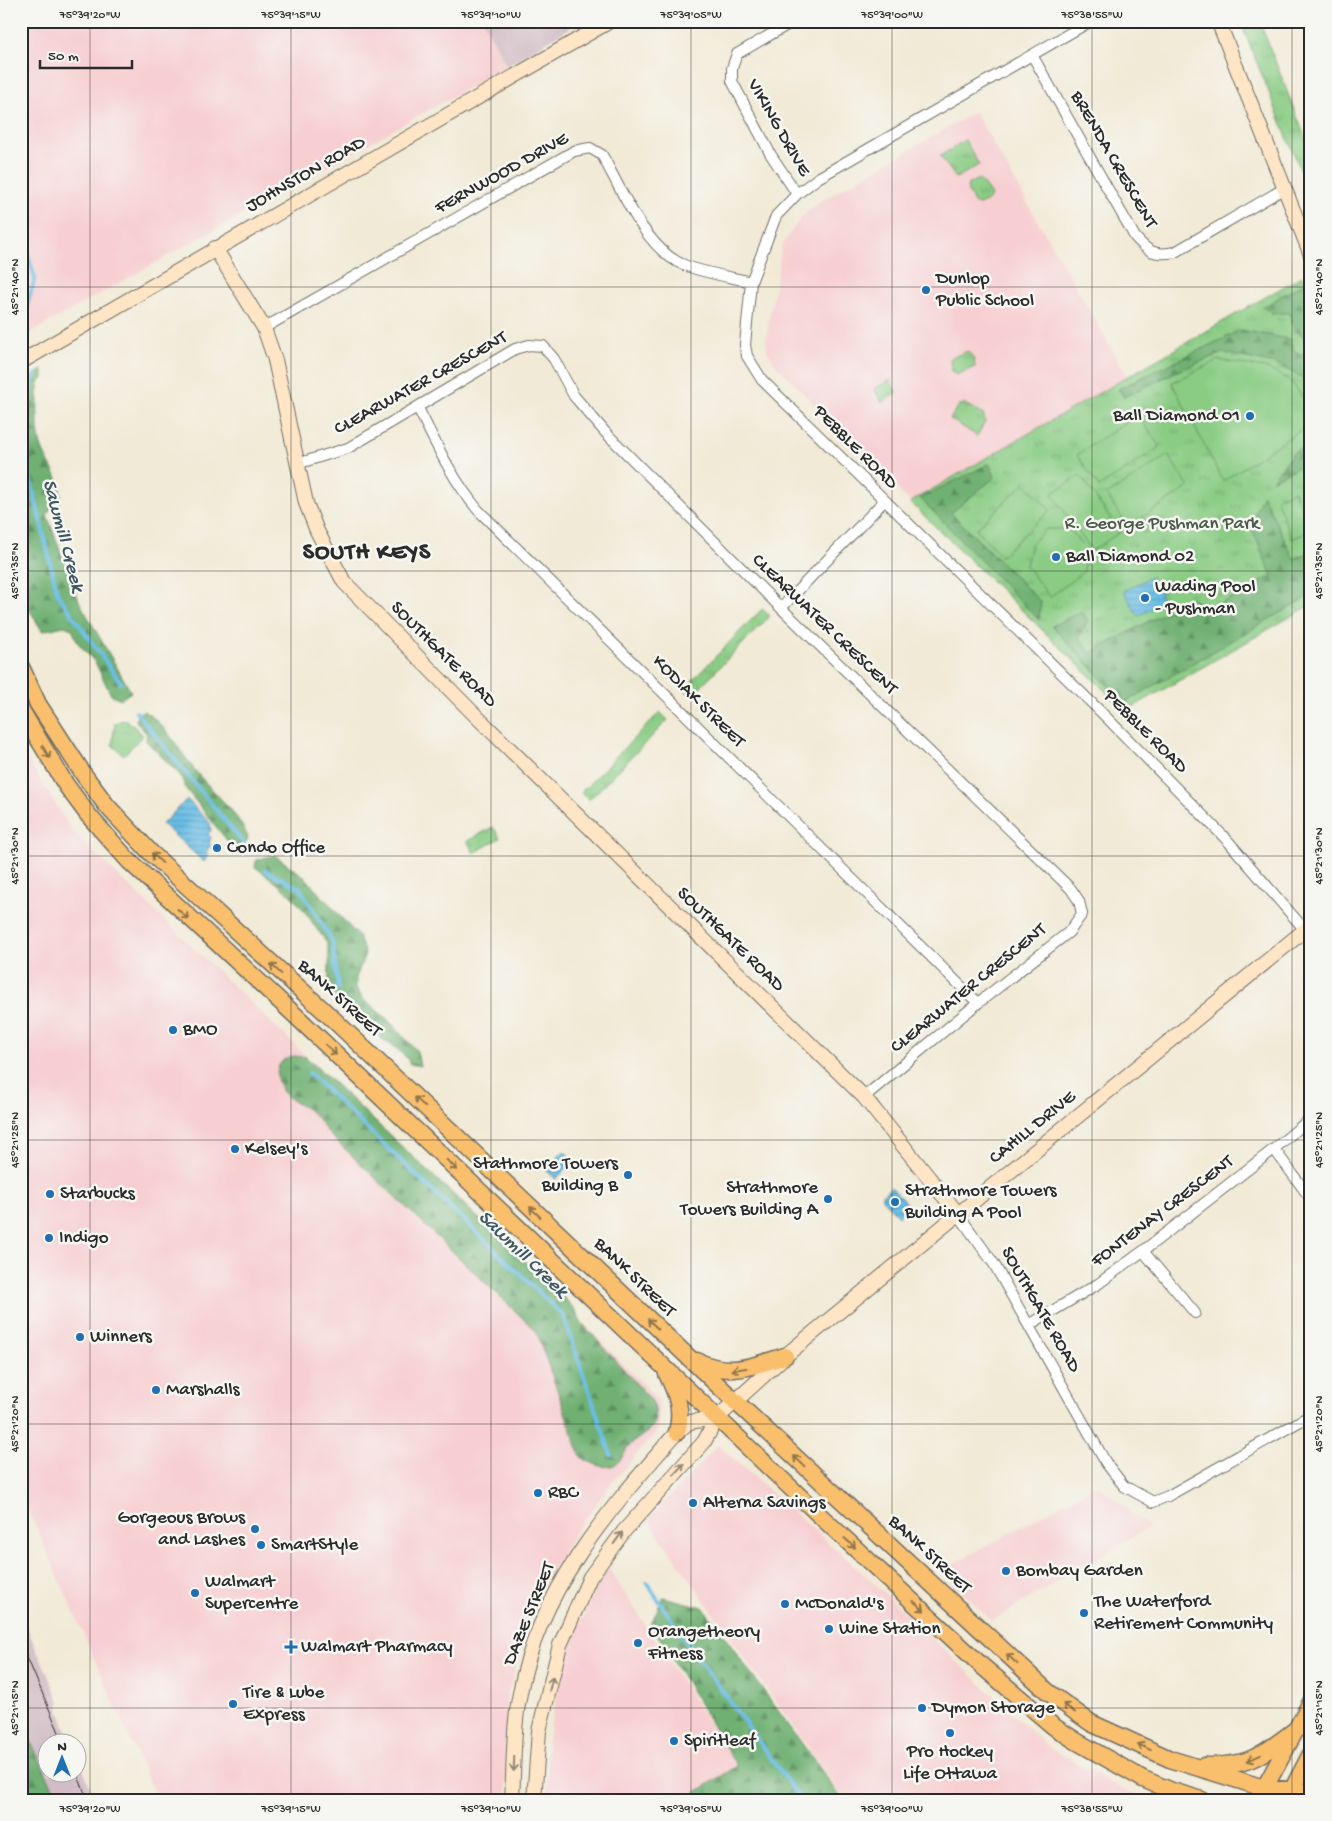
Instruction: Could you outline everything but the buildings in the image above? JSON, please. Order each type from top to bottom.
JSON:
[{"type":"main road","name":"BANK STREET","points":[[21,667],[38,704],[84,775],[107,806],[157,859],[1048,1692],[1091,1723],[1189,1766],[1261,1794],[1289,1795],[1311,1792]]},
{"type":"main road","points":[[21,710],[66,785],[89,816],[129,861],[168,900],[296,1016],[815,1511],[953,1637],[982,1666],[1052,1726],[1076,1741],[1143,1779],[1176,1795],[1202,1800]]},
{"type":"main road","points":[[296,1016],[312,1002]]},
{"type":"main road","points":[[689,1357],[714,1369],[737,1371],[785,1356]]},
{"type":"main road","points":[[662,1366],[678,1400],[681,1413],[677,1432]]},
{"type":"main road","points":[[815,1511],[835,1494]]},
{"type":"main road","points":[[953,1637],[970,1621]]},
{"type":"main road","points":[[1261,1794],[1311,1702]]},
{"type":"main road","points":[[1076,1741],[1091,1723]]},
{"type":"main road","points":[[1189,1766],[1219,1766],[1252,1760],[1294,1731]]},
{"type":"main road","points":[[1289,1795],[1311,1754]]},
{"type":"street","name":"JOHNSTON ROAD","points":[[21,362],[610,21]]},
{"type":"street","name":"VIKING DRIVE","points":[[794,21],[737,54],[732,68],[732,81],[771,155],[797,194]]},
{"type":"street","name":"PEBBLE ROAD","points":[[1091,21],[818,178],[797,194],[776,216],[752,282],[745,334],[747,356],[762,380],[1052,663],[1228,841],[1308,927]]},
{"type":"street","points":[[1218,21],[1311,255]]},
{"type":"street","name":"BRENDA CRESCENT","points":[[1032,55],[1135,236],[1148,251],[1161,254],[1175,252],[1285,188]]},
{"type":"street","name":"FERNWOOD DRIVE","points":[[264,328],[574,152],[590,148],[602,155],[649,237],[671,257],[684,265],[752,282]]},
{"type":"street","name":"SOUTHGATE ROAD","points":[[215,248],[264,328],[275,360],[306,503],[317,531],[344,582],[473,714],[864,1097],[958,1214],[994,1264],[1106,1463],[1124,1486],[1153,1502],[1168,1496],[1311,1414]]},
{"type":"street","name":"CLEARWATER CRESCENT","points":[[297,464],[348,448],[515,350],[529,345],[543,346],[554,359],[574,396],[585,411],[781,608],[1071,889],[1079,901],[1082,914],[1069,932],[978,1003],[864,1097]]},
{"type":"street","name":"KODIAK STREET","points":[[418,408],[445,464],[462,491],[478,510],[978,1003]]},
{"type":"street","points":[[781,608],[884,501]]},
{"type":"street","name":"CAHILL DRIVE","points":[[735,1401],[785,1356],[1308,927]]},
{"type":"street","name":"FONTENAY CRESCENT","points":[[1029,1325],[1098,1284],[1143,1251],[1274,1150],[1311,1118]]},
{"type":"street","points":[[1274,1150],[1311,1199]]},
{"type":"street","points":[[1143,1251],[1195,1313]]},
{"type":"street","points":[[534,1800],[539,1731],[560,1645],[576,1605],[590,1577],[646,1505],[704,1442],[717,1418],[735,1401]]},
{"type":"street","name":"DAZE STREET","points":[[512,1800],[515,1728],[520,1692],[532,1648],[563,1577],[602,1520],[677,1432],[689,1422],[717,1418]]},
{"type":"street","points":[[627,1490],[646,1505]]},
{"type":"street","points":[[515,1728],[539,1731]]},
{"type":"shaded area","points":[[21,21],[483,21],[507,66],[21,338]]},
{"type":"shaded area","points":[[483,21],[581,21],[507,66]]},
{"type":"shaded area","name":"Dunlop Public School","points":[[975,112],[1128,377],[910,502],[776,365],[767,351],[766,339],[782,246],[801,217],[821,201]]},
{"type":"shaded area","points":[[21,750],[74,833],[549,1289],[659,1400],[658,1430],[611,1484],[579,1527],[539,1591],[507,1696],[506,1774],[508,1800],[157,1800],[21,1493]]},
{"type":"shaded area","points":[[718,1445],[864,1574],[1048,1747],[1126,1791],[1146,1800],[845,1800],[648,1520]]},
{"type":"shaded area","points":[[1097,1485],[1149,1527],[992,1621],[941,1571]]},
{"type":"shaded area","points":[[609,1569],[737,1766],[684,1800],[548,1800],[547,1743],[557,1694],[575,1634],[600,1579]]},
{"type":"shaded area","points":[[21,1614],[60,1702],[58,1703],[60,1713],[68,1734],[38,1734],[38,1760],[21,1723]]},
{"type":"shaded area","points":[[88,1782],[95,1800],[56,1800],[49,1784],[88,1784]]},
{"type":"green space","points":[[1240,21],[1262,21],[1261,25],[1311,152],[1311,196]]},
{"type":"green space","points":[[965,140],[979,165],[956,178],[940,156]]},
{"type":"green space","points":[[979,179],[991,195],[989,200],[980,205],[975,204],[967,190],[968,184]]},
{"type":"green space","name":"R. George Pushman Park","points":[[1302,276],[1311,298],[1311,605],[1126,711],[910,502]]},
{"type":"green space","points":[[1307,281],[1311,292],[1311,390],[1302,377],[1275,364],[1223,353],[1180,370],[1124,397],[1118,389],[1241,330],[1289,339],[1294,351],[1307,356],[1310,343],[1293,328],[1289,313],[1273,314],[1263,307]]},
{"type":"green space","points":[[968,351],[974,359],[975,367],[956,375],[951,371],[950,358]]},
{"type":"green space","name":"Ball Diamond 01","points":[[1218,360],[1265,368],[1290,380],[1311,409],[1311,423],[1223,481],[1172,383]]},
{"type":"green space","points":[[43,369],[43,379],[39,383],[38,389],[39,436],[61,494],[60,503],[54,505],[47,515],[80,603],[131,692],[121,699],[111,695],[95,662],[78,643],[72,629],[64,626],[42,631],[21,595],[21,384]]},
{"type":"green space","points":[[890,380],[897,393],[882,402],[874,389]]},
{"type":"green space","points":[[965,404],[984,415],[985,422],[977,436],[950,419],[959,405]]},
{"type":"green space","points":[[1138,415],[1160,447],[1099,487],[1077,455]]},
{"type":"green space","points":[[1311,443],[1311,461],[1272,480],[1293,453]]},
{"type":"green space","points":[[1168,455],[1189,487],[1128,527],[1107,495]]},
{"type":"green space","points":[[989,464],[995,477],[951,513],[1041,602],[1039,620],[920,498]]},
{"type":"green space","points":[[1080,475],[1120,532],[1092,551],[1052,494]]},
{"type":"green space","points":[[1025,483],[1050,510],[1001,556],[976,529]]},
{"type":"green space","points":[[1294,491],[1311,531],[1292,539],[1276,498]]},
{"type":"green space","points":[[1263,495],[1294,559],[1311,551],[1311,595],[1124,703],[1052,626],[1082,611],[1088,621],[1079,637],[1090,653],[1192,598],[1206,609],[1220,604],[1272,576],[1250,524]]},
{"type":"green space","name":"Ball Diamond 02","points":[[1046,529],[1070,529],[1085,549],[1084,571],[1050,597],[1026,566],[1031,544]]},
{"type":"green space","points":[[762,609],[770,616],[691,696],[684,689]]},
{"type":"green space","points":[[143,711],[166,730],[198,774],[232,812],[248,837],[247,841],[235,847],[229,843],[186,789],[180,775],[146,741],[147,734],[136,721],[137,714]]},
{"type":"green space","points":[[660,712],[668,720],[589,800],[581,792]]},
{"type":"green space","points":[[126,719],[143,735],[124,755],[112,745],[115,723]]},
{"type":"green space","points":[[493,827],[500,838],[474,853],[467,841]]},
{"type":"green space","points":[[274,855],[304,876],[359,937],[365,954],[356,978],[356,989],[364,1000],[385,1017],[417,1051],[420,1066],[410,1064],[401,1052],[365,1027],[339,1002],[329,981],[329,956],[325,940],[296,901],[282,887],[255,867],[256,860]]},
{"type":"green space","points":[[294,1056],[306,1057],[564,1298],[576,1311],[581,1322],[652,1401],[656,1417],[655,1423],[631,1444],[616,1464],[606,1467],[601,1466],[581,1457],[536,1331],[328,1133],[315,1116],[291,1100],[281,1089],[278,1083],[277,1071],[282,1061]]},
{"type":"green space","points":[[663,1597],[703,1607],[843,1800],[684,1800],[737,1766],[651,1624]]},
{"type":"green space","points":[[21,1721],[38,1756],[38,1784],[51,1784],[58,1800],[21,1800]]},
{"type":"water","name":"Wading Pool - Pushman","points":[[1151,577],[1154,584],[1158,582],[1163,592],[1159,594],[1164,602],[1138,616],[1124,591]]},
{"type":"water","points":[[187,799],[210,823],[211,831],[208,834],[211,838],[209,843],[211,845],[206,852],[209,855],[204,862],[162,824]]},
{"type":"water","points":[[564,1151],[574,1161],[556,1179],[545,1169]]},
{"type":"water","name":"Strathmore Towers Building A Pool","points":[[891,1187],[909,1205],[899,1216],[882,1199],[882,1195]]},
{"type":"waterway","name":"Sawmill Creek","points":[[21,231],[35,278],[26,310],[28,340]]},
{"type":"waterway","name":"Sawmill Creek","points":[[21,421],[35,374]]},
{"type":"waterway","name":"Sawmill Creek","points":[[21,440],[58,595],[121,683]]},
{"type":"waterway","name":"Sawmill Creek","points":[[136,712],[245,845]]},
{"type":"waterway","name":"Sawmill Creek","points":[[265,870],[300,888],[332,941],[338,988]]},
{"type":"waterway","name":"Sawmill Creek","points":[[309,1073],[563,1315],[611,1455]]},
{"type":"waterway","name":"Sawmill Creek","points":[[647,1583],[683,1637],[801,1800]]},
{"type":"tram line","points":[[21,1643],[60,1734]]},
{"type":"tram line","points":[[81,1784],[88,1800]]},
{"type":"place","name":"Dunlop Public School","points":[[926,290]]},
{"type":"place","name":"Ball Diamond 01","points":[[1250,416]]},
{"type":"place","name":"Ball Diamond 02","points":[[1056,557]]},
{"type":"place","name":"Wading Pool - Pushman","points":[[1145,598]]},
{"type":"place","name":"Condo Office","points":[[217,848]]},
{"type":"place","name":"BMO","points":[[173,1030]]},
{"type":"place","name":"Kelsey's","points":[[235,1149]]},
{"type":"place","name":"Stathmore Towers Building B","points":[[628,1175]]},
{"type":"place","name":"Starbucks","points":[[50,1194]]},
{"type":"place","name":"Strathmore Towers Building A","points":[[828,1199]]},
{"type":"place","name":"Strathmore Towers Building A Pool","points":[[895,1202]]},
{"type":"place","name":"Indigo","points":[[49,1238]]},
{"type":"place","name":"Winners","points":[[80,1337]]},
{"type":"place","name":"Marshalls","points":[[156,1390]]},
{"type":"place","name":"RBC","points":[[538,1493]]},
{"type":"place","name":"Alterna Savings","points":[[693,1503]]},
{"type":"place","name":"Gorgeous Brows and Lashes","points":[[255,1529]]},
{"type":"place","name":"SmartStyle","points":[[261,1545]]},
{"type":"place","name":"Bombay Garden","points":[[1006,1571]]},
{"type":"place","name":"Walmart Supercentre","points":[[195,1593]]},
{"type":"place","name":"McDonald's","points":[[785,1604]]},
{"type":"place","name":"The Waterford Retirement Community","points":[[1084,1613]]},
{"type":"place","name":"Wine Station","points":[[829,1629]]},
{"type":"place","name":"Orangetheory Fitness","points":[[638,1643]]},
{"type":"place","name":"Walmart Pharmacy","points":[[291,1647]]},
{"type":"place","name":"Tire & Lube Express","points":[[233,1704]]},
{"type":"place","name":"Dymon Storage","points":[[922,1708]]},
{"type":"place","name":"Pro Hockey Life Ottawa","points":[[950,1733]]},
{"type":"place","name":"Spiritleaf","points":[[674,1741]]},
{"type":"district","name":"SOUTH KEYS","points":[[367,553]]}]
